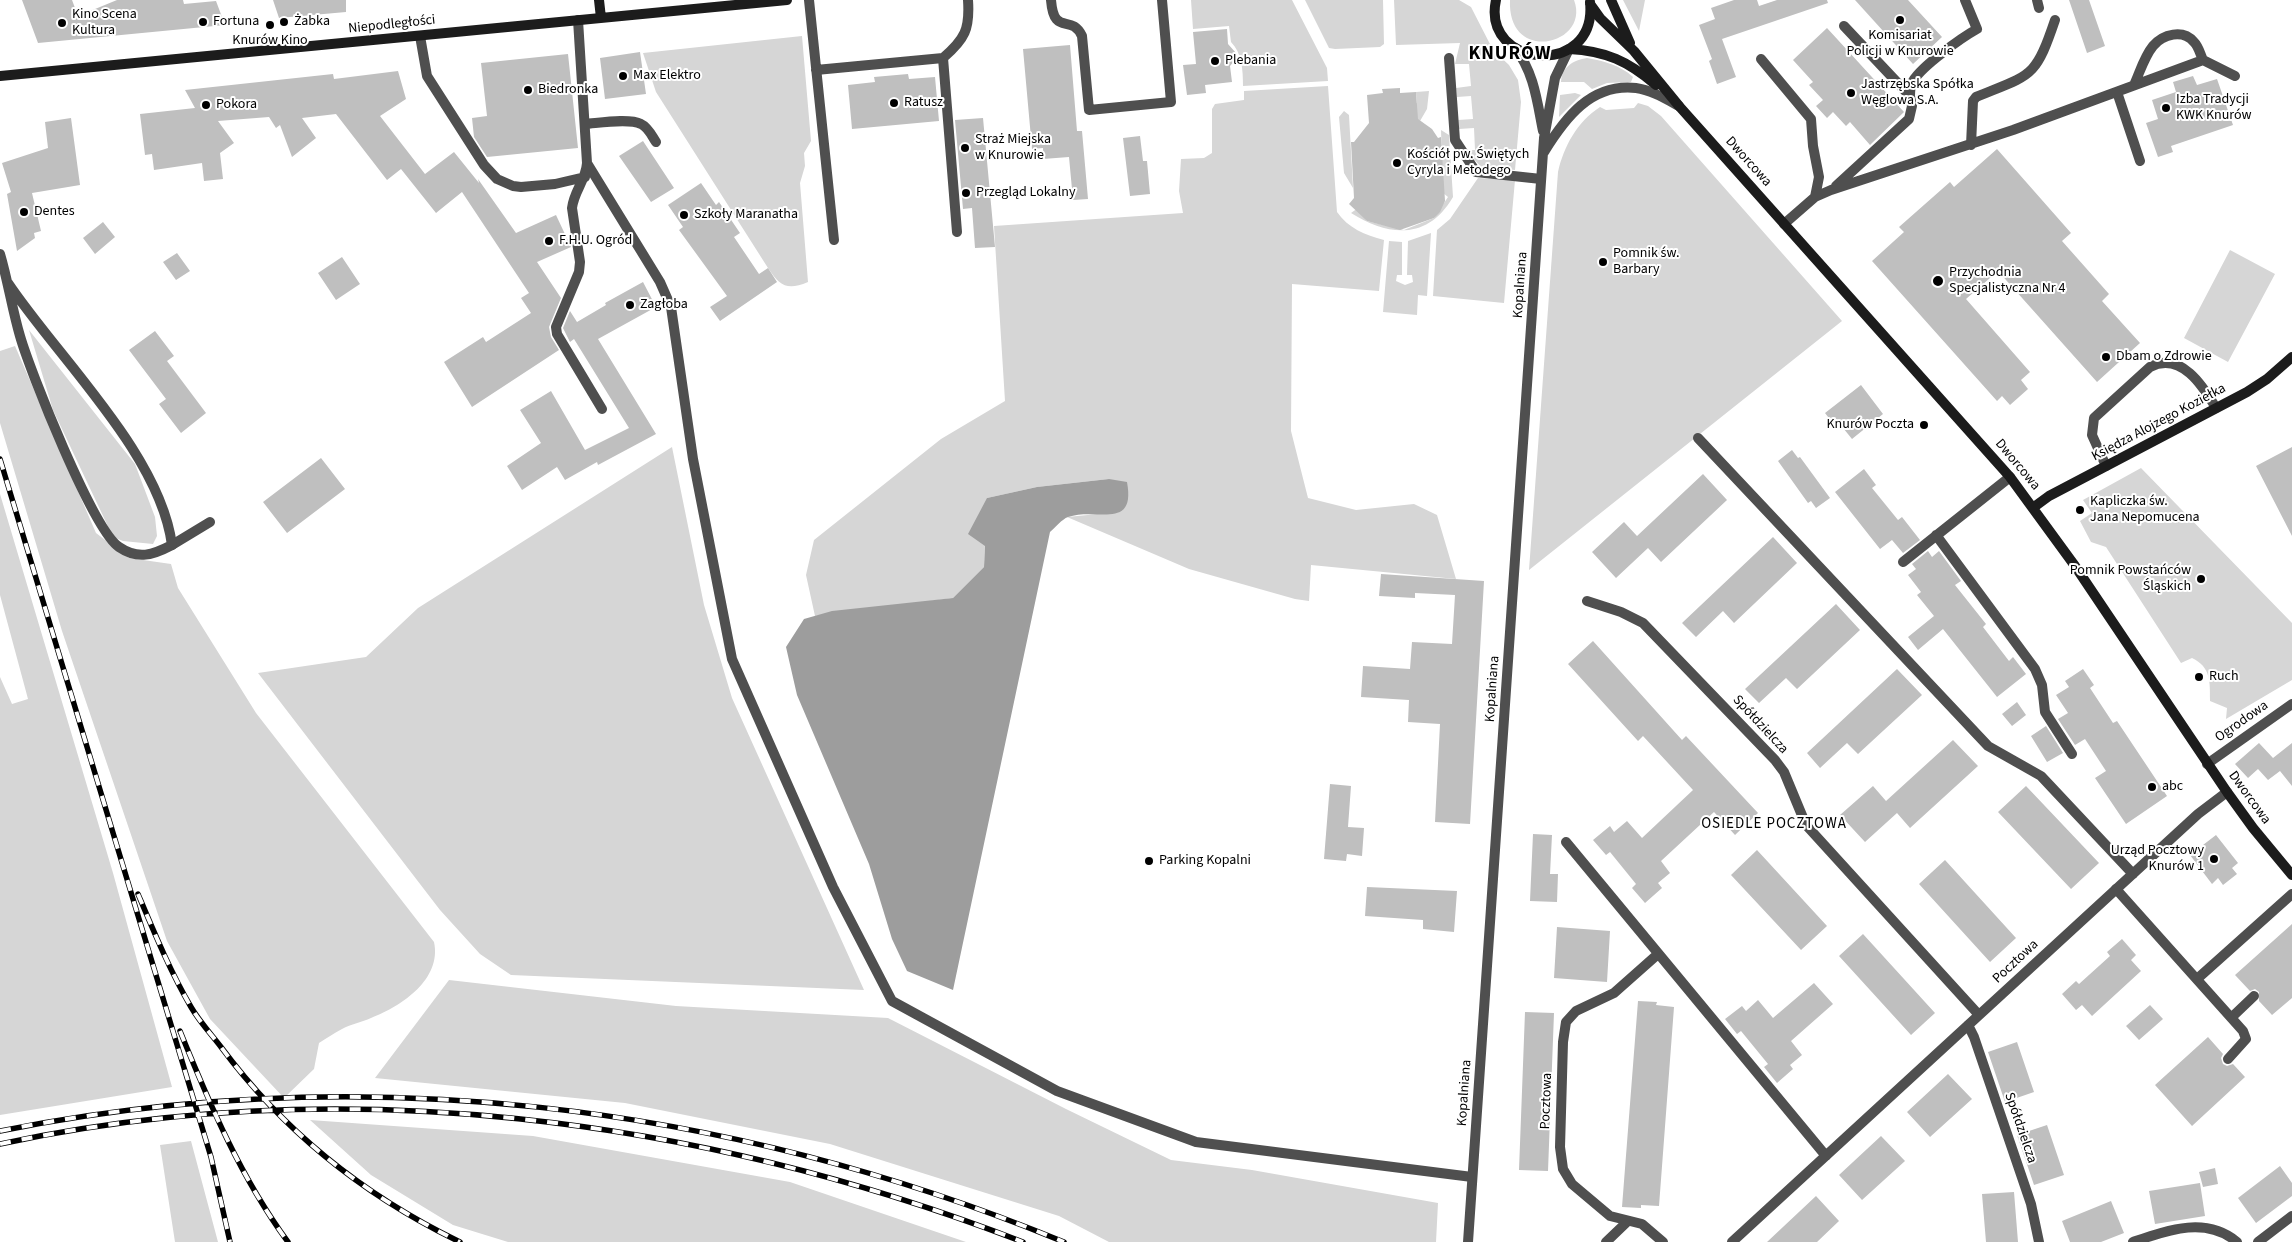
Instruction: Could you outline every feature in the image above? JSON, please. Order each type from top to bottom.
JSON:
[{"type":"main road","points":[[598,0],[601,18]]},
{"type":"main road","name":"Niepodległości","points":[[0,76],[787,0]]},
{"type":"main road","points":[[1485,0],[1490,4],[1502,34],[1515,48],[1542,57],[1561,54],[1569,49],[1586,30],[1589,21],[1590,2]]},
{"type":"main road","points":[[1495,16],[1496,0]]},
{"type":"main road","points":[[1611,0],[1614,12],[1634,51]]},
{"type":"main road","name":"Dworcowa","points":[[1590,2],[1600,18],[1634,51],[1679,106],[2010,477],[2034,507],[2227,792],[2253,828],[2292,875]]},
{"type":"main road","name":"Dworcowa","points":[[1569,49],[1588,50],[1612,56],[1642,73],[1679,106]]},
{"type":"main road","name":"Księdza Alojzego Koziełka","points":[[2034,507],[2049,496],[2258,385],[2292,357]]},
{"type":"street","points":[[809,0],[834,240]]},
{"type":"street","points":[[816,70],[943,58],[955,48],[967,32],[968,0]]},
{"type":"street","points":[[1051,0],[1053,17],[1075,27],[1082,36],[1089,110],[1170,102],[1162,0]]},
{"type":"street","points":[[1831,190],[1909,119],[1912,106],[1911,86],[1918,75],[1955,43],[1977,29],[1964,0]]},
{"type":"street","points":[[578,20],[587,163],[585,177],[577,190],[572,208],[580,272],[556,328],[557,334],[602,409]]},
{"type":"street","points":[[1971,145],[1973,101],[1976,97],[2031,72],[2044,53],[2055,20]]},
{"type":"street","points":[[1844,26],[1910,96]]},
{"type":"street","points":[[2134,85],[2149,52],[2160,39],[2176,34],[2195,42],[2203,60],[2235,76]]},
{"type":"street","points":[[420,36],[427,76],[488,171],[497,179],[513,186],[555,184],[585,177]]},
{"type":"street","name":"Kopalniana","points":[[1515,48],[1528,67],[1532,78],[1544,138]]},
{"type":"street","name":"Kopalniana","points":[[1468,1242],[1544,138],[1555,78],[1569,49]]},
{"type":"street","points":[[943,58],[956,232]]},
{"type":"street","points":[[1449,58],[1455,140],[1476,172],[1542,179]]},
{"type":"street","points":[[1761,59],[1812,119],[1812,146],[1819,177],[1815,197]]},
{"type":"street","points":[[1784,224],[1815,197],[1831,190],[1971,145],[2203,60]]},
{"type":"street","points":[[1543,153],[1570,115],[1591,97],[1612,89],[1636,88],[1654,93],[1679,106]]},
{"type":"street","points":[[2117,92],[2140,161]]},
{"type":"street","points":[[585,124],[632,122],[641,124],[648,129],[656,142]]},
{"type":"street","points":[[587,163],[660,282],[671,307],[693,459],[732,659],[833,887],[892,1001],[1057,1091],[1196,1142],[1472,1177]]},
{"type":"street","points":[[0,254],[20,336],[49,413],[84,494],[113,543],[134,554],[155,554],[210,522]]},
{"type":"street","points":[[8,283],[140,461],[166,512],[172,545]]},
{"type":"street","points":[[2106,466],[2092,435],[2094,418],[2150,367],[2157,364],[2171,363],[2186,370],[2206,391],[2216,408]]},
{"type":"street","points":[[1698,438],[1988,746],[2041,776],[2132,874]]},
{"type":"street","points":[[1904,562],[2010,477]]},
{"type":"street","points":[[1936,535],[2035,669],[2042,685],[2046,712],[2072,754]]},
{"type":"street","name":"Spółdzielcza","points":[[1586,601],[1622,612],[1642,623],[1775,760],[1784,772],[1806,825],[1979,1015]]},
{"type":"street","name":"Ogrodowa","points":[[2208,764],[2292,704]]},
{"type":"street","name":"Pocztowa","points":[[1732,1242],[2198,814],[2227,792]]},
{"type":"street","points":[[1566,842],[1826,1156]]},
{"type":"street","points":[[2116,889],[2243,1031],[2246,1039],[2228,1059]]},
{"type":"street","points":[[2197,979],[2292,894]]},
{"type":"street","name":"Pocztowa","points":[[1658,954],[1614,993],[1576,1010],[1566,1022],[1560,1147],[1562,1169],[1572,1184],[1604,1212],[1617,1219],[1647,1227],[1663,1242]]},
{"type":"street","points":[[2232,1017],[2254,996]]},
{"type":"street","name":"Spółdzielcza","points":[[1968,1025],[1974,1037],[2031,1204],[2039,1242]]},
{"type":"street","points":[[2258,1242],[2292,1216]]},
{"type":"street","points":[[1606,1242],[1628,1221]]},
{"type":"street","points":[[2133,1242],[2172,1230],[2200,1226],[2221,1231],[2238,1242]]},
{"type":"shaded area","points":[[1191,0],[1292,0],[1327,68],[1328,81],[1243,86],[1241,62],[1238,51],[1231,42],[1229,26],[1193,29]]},
{"type":"shaded area","points":[[1305,0],[1383,0],[1384,44],[1380,47],[1329,48]]},
{"type":"shaded area","points":[[1394,0],[1459,0],[1471,7],[1493,50],[1509,65],[1518,80],[1521,102],[1515,170],[1481,167],[1466,150],[1475,150],[1474,128],[1459,129],[1458,120],[1473,119],[1471,96],[1457,97],[1456,88],[1471,86],[1469,64],[1455,64],[1460,43],[1396,45]]},
{"type":"shaded area","points":[[1510,0],[1574,0],[1576,16],[1571,28],[1560,37],[1547,41],[1533,40],[1521,34],[1513,21]]},
{"type":"shaded area","points":[[1623,0],[1645,0],[1639,31]]},
{"type":"shaded area","points":[[802,36],[811,141],[804,153],[805,166],[800,183],[808,282],[789,286],[780,283],[768,268],[656,92],[643,53]]},
{"type":"shaded area","points":[[1587,58],[1606,62],[1623,69],[1633,77],[1631,82],[1607,83],[1592,89],[1584,82],[1561,82],[1564,72],[1569,65],[1577,60]]},
{"type":"shaded area","points":[[1328,86],[1337,212],[1341,218],[1358,230],[1384,240],[1379,291],[1292,284],[1291,431],[1308,498],[1356,510],[1414,504],[1437,515],[1456,579],[1311,565],[1309,601],[1295,599],[1189,569],[1067,517],[1119,512],[1109,479],[1037,487],[987,498],[984,567],[953,598],[815,616],[806,575],[814,540],[941,439],[1005,401],[994,226],[1183,213],[1179,191],[1181,159],[1204,158],[1212,153],[1212,109],[1215,104],[1244,100],[1244,91]]},
{"type":"shaded area","points":[[1429,91],[1427,109],[1420,121],[1414,119],[1414,104],[1417,103],[1416,92]]},
{"type":"shaded area","points":[[1575,93],[1581,95],[1559,117],[1560,95]]},
{"type":"shaded area","points":[[1638,103],[1648,106],[1661,116],[1842,321],[1529,570],[1558,172],[1564,153],[1573,135],[1592,113],[1600,107],[1606,110],[1634,108]]},
{"type":"shaded area","points":[[1344,111],[1349,115],[1353,188],[1344,173],[1339,117]]},
{"type":"shaded area","points":[[1441,130],[1449,135],[1453,197],[1443,211],[1432,221],[1420,227],[1404,230],[1434,218],[1448,197],[1443,193]]},
{"type":"shaded area","points":[[1478,178],[1515,180],[1504,303],[1433,296],[1437,230],[1450,219]]},
{"type":"shaded area","points":[[1358,208],[1367,221],[1404,230],[1379,227],[1365,221],[1351,213]]},
{"type":"shaded area","points":[[1431,233],[1427,296],[1418,295],[1417,315],[1383,312],[1389,241],[1402,242],[1402,275],[1397,275],[1396,281],[1405,285],[1413,282],[1412,275],[1407,275],[1408,241]]},
{"type":"shaded area","points":[[2230,250],[2275,274],[2228,362],[2184,338]]},
{"type":"shaded area","points":[[29,330],[135,464],[155,517],[157,536],[153,544],[123,541],[113,537],[53,410]]},
{"type":"shaded area","points":[[15,346],[96,533],[129,558],[171,564],[178,588],[256,713],[434,942],[435,955],[432,968],[426,979],[417,989],[407,998],[383,1013],[345,1027],[319,1043],[314,1069],[284,1098],[210,1019],[167,941],[62,631],[0,423],[0,351]]},
{"type":"shaded area","points":[[672,447],[704,605],[732,698],[864,990],[511,975],[480,954],[440,910],[258,673],[366,657],[418,608]]},
{"type":"shaded area","points":[[2141,468],[2292,623],[2292,680],[2226,719],[2227,708],[2210,701],[2208,676],[2203,666],[2192,658],[2181,663],[2106,547],[2091,542],[2080,521],[2092,513],[2083,500]]},
{"type":"shaded area","points":[[1109,479],[1127,482],[1128,497],[1126,507],[1120,512],[1111,514],[1068,517],[1050,532],[953,990],[907,971],[892,939],[869,864],[797,695],[786,647],[804,619],[832,611],[953,598],[984,567],[985,546],[968,534],[987,498],[1037,487]]},
{"type":"shaded area","points":[[0,494],[113,873],[172,1087],[0,1115],[0,677],[12,704],[28,699],[0,595]]},
{"type":"shaded area","points":[[449,980],[676,1006],[888,1018],[1066,1109],[1171,1160],[1252,1170],[1438,1203],[1436,1242],[1109,1242],[1059,1216],[830,1144],[625,1103],[375,1078]]},
{"type":"shaded area","points":[[310,1120],[533,1136],[790,1182],[966,1242],[508,1242],[453,1225],[371,1175]]},
{"type":"shaded area","points":[[191,1141],[218,1242],[175,1242],[160,1145]]},
{"type":"building","points":[[22,0],[72,0],[78,16],[117,0],[183,0],[184,4],[216,1],[225,25],[38,43]]},
{"type":"building","points":[[273,0],[346,0],[346,12],[279,18]]},
{"type":"building","points":[[1734,0],[1757,0],[1759,6],[1777,0],[1827,0],[1828,3],[1722,39],[1736,77],[1717,84],[1709,61],[1712,59],[1699,25],[1715,19],[1711,8]]},
{"type":"building","name":"Komisariat Policji w Knurowie","points":[[1855,0],[1908,0],[1942,37],[1913,64]]},
{"type":"building","points":[[2069,0],[2089,0],[2105,46],[2087,53]]},
{"type":"building","name":"Jastrzębska Spółka Węglowa S.A.","points":[[1827,28],[1904,112],[1870,145],[1850,122],[1846,126],[1833,112],[1827,118],[1816,106],[1823,100],[1809,85],[1813,82],[1793,60]]},
{"type":"building","name":"Plebania","points":[[1227,29],[1228,44],[1236,53],[1235,60],[1230,66],[1232,82],[1205,85],[1206,93],[1187,95],[1183,65],[1196,64],[1193,32]]},
{"type":"building","points":[[1070,45],[1077,131],[1082,131],[1088,199],[1073,200],[1069,157],[1043,159],[1043,148],[1032,149],[1023,49]]},
{"type":"building","name":"Max Elektro","points":[[640,52],[646,94],[605,99],[600,58]]},
{"type":"building","name":"Biedronka","points":[[568,54],[578,148],[487,157],[474,137],[472,118],[487,116],[481,63]]},
{"type":"building","points":[[398,71],[406,99],[380,116],[425,174],[454,152],[479,183],[478,179],[516,233],[556,215],[571,247],[537,262],[561,298],[549,327],[551,337],[559,350],[472,407],[444,362],[483,337],[486,342],[531,313],[521,298],[529,293],[462,192],[436,213],[401,169],[387,180],[336,114],[302,118],[316,138],[292,157],[280,125],[276,128],[269,117],[218,121],[234,143],[220,153],[223,179],[204,181],[202,163],[154,170],[152,154],[145,155],[140,114],[195,108],[185,90],[333,74],[334,79]]},
{"type":"building","points":[[908,74],[909,79],[935,77],[939,121],[852,129],[848,85],[875,82],[874,77]]},
{"type":"building","points":[[2193,76],[2197,85],[2217,79],[2233,125],[2171,146],[2173,152],[2158,157],[2146,123],[2158,119],[2152,100],[2176,92],[2173,82]]},
{"type":"building","name":"Kościół pw. Świętych Cyryla i Metodego","points":[[1400,88],[1400,93],[1416,92],[1418,119],[1432,129],[1438,138],[1441,137],[1445,201],[1440,212],[1434,218],[1400,230],[1367,221],[1349,204],[1354,198],[1351,142],[1354,142],[1369,123],[1367,95],[1383,93],[1382,89]]},
{"type":"building","points":[[71,118],[80,185],[32,193],[41,231],[34,233],[35,238],[17,251],[7,194],[11,192],[2,163],[48,148],[45,122]]},
{"type":"building","points":[[983,118],[995,247],[975,248],[972,208],[963,209],[955,120]]},
{"type":"building","points":[[1140,136],[1143,161],[1147,161],[1150,194],[1130,196],[1123,138]]},
{"type":"building","points":[[643,141],[674,188],[651,202],[619,156]]},
{"type":"building","name":"Przychodnia Specjalistyczna Nr 4","points":[[1997,149],[2071,233],[2062,241],[2109,294],[2102,301],[2140,343],[2097,382],[1998,271],[1966,299],[2030,372],[2021,380],[2028,389],[2010,405],[2002,396],[1997,401],[1872,261],[1904,232],[1899,227],[1950,182],[1954,187]]},
{"type":"building","points":[[701,183],[716,205],[719,202],[740,233],[734,237],[759,274],[768,268],[777,282],[720,321],[710,307],[727,296],[679,230],[683,227],[668,205]]},
{"type":"building","points":[[103,222],[115,237],[95,254],[83,238]]},
{"type":"building","points":[[177,253],[190,271],[176,280],[163,262]]},
{"type":"building","points":[[342,257],[360,284],[336,300],[318,273]]},
{"type":"building","points":[[643,282],[656,307],[598,339],[656,434],[598,465],[597,462],[565,480],[557,467],[522,490],[507,466],[541,443],[520,410],[551,391],[585,450],[629,428],[574,339],[570,342],[563,328],[570,311],[577,322],[606,305],[605,303]]},
{"type":"building","points":[[155,331],[174,356],[167,361],[206,413],[181,433],[159,404],[166,399],[129,350]]},
{"type":"building","points":[[1861,385],[1883,414],[1852,439],[1839,423],[1835,426],[1825,413]]},
{"type":"building","points":[[2292,447],[2292,536],[2256,466]]},
{"type":"building","points":[[1792,450],[1798,458],[1800,457],[1830,498],[1816,508],[1811,501],[1808,503],[1778,461]]},
{"type":"building","points":[[321,458],[345,489],[287,533],[263,502]]},
{"type":"building","points":[[1864,469],[1876,485],[1872,488],[1898,520],[1902,517],[1920,540],[1903,553],[1892,540],[1880,549],[1835,492]]},
{"type":"building","points":[[1703,474],[1727,500],[1661,562],[1648,548],[1616,578],[1592,552],[1624,522],[1637,536]]},
{"type":"building","points":[[1773,537],[1797,563],[1734,623],[1723,611],[1696,637],[1682,623]]},
{"type":"building","points":[[1928,551],[1932,557],[1939,551],[1961,581],[1955,585],[1986,624],[1983,627],[2009,661],[2013,657],[2026,674],[1997,697],[1943,629],[1918,650],[1908,637],[1934,616],[1917,595],[1921,592],[1908,575],[1916,569],[1912,564]]},
{"type":"building","points":[[1381,574],[1484,581],[1470,824],[1435,822],[1440,724],[1408,722],[1409,700],[1361,697],[1363,666],[1410,669],[1412,642],[1452,644],[1455,595],[1415,593],[1415,598],[1379,596]]},
{"type":"building","points":[[1836,604],[1860,630],[1797,689],[1786,678],[1759,703],[1745,689]]},
{"type":"building","points":[[1593,641],[1682,740],[1686,736],[1758,813],[1735,835],[1714,812],[1661,861],[1670,873],[1658,883],[1662,888],[1645,903],[1632,888],[1636,884],[1610,852],[1606,855],[1593,840],[1610,826],[1614,832],[1627,821],[1642,838],[1693,790],[1643,736],[1638,741],[1568,664]]},
{"type":"building","points":[[1897,669],[1922,695],[1858,754],[1847,743],[1820,768],[1807,753]]},
{"type":"building","points":[[2083,669],[2094,685],[2090,688],[2113,723],[2117,721],[2167,796],[2126,824],[2095,778],[2106,771],[2085,739],[2075,745],[2058,719],[2068,713],[2056,695],[2069,687],[2065,681]]},
{"type":"building","points":[[2017,702],[2026,715],[2012,726],[2002,714]]},
{"type":"building","points":[[2046,726],[2063,753],[2047,762],[2031,736]]},
{"type":"building","points":[[1953,740],[1978,766],[1910,828],[1897,813],[1865,842],[1840,815],[1873,786],[1886,801]]},
{"type":"building","points":[[2259,743],[2273,758],[2292,743],[2292,786],[2280,771],[2268,780],[2258,769],[2248,778],[2235,764]]},
{"type":"building","points":[[1330,784],[1351,786],[1348,827],[1364,828],[1362,856],[1347,854],[1346,861],[1324,859]]},
{"type":"building","points":[[2026,786],[2099,863],[2071,889],[1998,812]]},
{"type":"building","points":[[1533,834],[1552,835],[1550,874],[1558,874],[1557,902],[1530,901]]},
{"type":"building","name":"Urząd Pocztowy Knurów 1","points":[[2216,835],[2238,863],[2232,868],[2237,874],[2223,885],[2218,878],[2212,884],[2190,855]]},
{"type":"building","points":[[1757,850],[1827,926],[1801,950],[1731,875]]},
{"type":"building","points":[[1945,860],[2016,938],[1990,962],[1919,884]]},
{"type":"building","points":[[1367,887],[1457,891],[1454,932],[1423,929],[1423,920],[1365,916]]},
{"type":"building","points":[[2292,924],[2292,998],[2272,1015],[2259,1001],[2259,992],[2255,989],[2250,991],[2235,975]]},
{"type":"building","points":[[1557,927],[1610,931],[1607,982],[1554,978]]},
{"type":"building","points":[[1863,934],[1935,1013],[1911,1035],[1839,956]]},
{"type":"building","points":[[2122,939],[2136,955],[2131,960],[2141,971],[2092,1016],[2082,1005],[2076,1010],[2062,994],[2076,981],[2079,984],[2110,956],[2107,952]]},
{"type":"building","points":[[1814,983],[1833,1004],[1791,1041],[1802,1055],[1790,1065],[1793,1069],[1777,1083],[1764,1067],[1768,1064],[1741,1031],[1737,1034],[1725,1019],[1742,1006],[1746,1011],[1758,1000],[1773,1018]]},
{"type":"building","points":[[1638,1001],[1657,1002],[1656,1005],[1674,1007],[1659,1206],[1641,1205],[1641,1208],[1622,1207]]},
{"type":"building","points":[[2150,1005],[2163,1019],[2139,1040],[2126,1026]]},
{"type":"building","points":[[1525,1012],[1554,1013],[1548,1171],[1519,1170]]},
{"type":"building","points":[[2208,1037],[2223,1054],[2221,1058],[2223,1064],[2227,1066],[2233,1064],[2245,1077],[2192,1126],[2155,1085]]},
{"type":"building","points":[[2017,1042],[2034,1092],[2005,1102],[1988,1052]]},
{"type":"building","points":[[1948,1074],[1972,1099],[1930,1137],[1907,1112]]},
{"type":"building","points":[[2047,1125],[2064,1175],[2034,1185],[2017,1135]]},
{"type":"building","points":[[1881,1136],[1905,1161],[1862,1200],[1839,1175]]},
{"type":"building","points":[[2280,1166],[2292,1183],[2292,1196],[2256,1223],[2238,1198]]},
{"type":"building","points":[[2215,1168],[2218,1184],[2203,1187],[2199,1172]]},
{"type":"building","points":[[2200,1183],[2205,1216],[2155,1224],[2149,1191]]},
{"type":"building","points":[[2014,1192],[2018,1242],[1986,1242],[1982,1194]]},
{"type":"building","points":[[1816,1196],[1839,1221],[1817,1242],[1767,1242]]},
{"type":"building","points":[[2111,1201],[2124,1233],[2101,1242],[2070,1242],[2062,1221]]},
{"type":"railway","points":[[0,459],[211,1157],[230,1242]]},
{"type":"railway","points":[[138,894],[169,965],[194,1012],[245,1078],[299,1134],[328,1159],[391,1204],[460,1242]]},
{"type":"railway","points":[[180,1031],[215,1113],[241,1167],[271,1218],[288,1242]]},
{"type":"railway","points":[[0,1131],[135,1109],[271,1098],[406,1098],[540,1107],[674,1127],[806,1156],[936,1194],[1064,1242]]},
{"type":"railway","points":[[0,1144],[129,1122],[258,1111],[388,1110],[518,1119],[647,1137],[775,1164],[900,1199],[1023,1242]]},
{"type":"place","name":"Komisariat Policji w Knurowie","points":[[1900,20]]},
{"type":"place","name":"Fortuna","points":[[203,22]]},
{"type":"place","name":"Żabka","points":[[284,22]]},
{"type":"place","name":"Kino Scena Kultura","points":[[62,23]]},
{"type":"place","name":"Knurów Kino","points":[[270,25]]},
{"type":"place","name":"Plebania","points":[[1215,61]]},
{"type":"place","name":"Max Elektro","points":[[623,76]]},
{"type":"place","name":"Biedronka","points":[[528,90]]},
{"type":"place","name":"Jastrzębska Spółka Węglowa S.A.","points":[[1851,93]]},
{"type":"place","name":"Ratusz","points":[[894,103]]},
{"type":"place","name":"Pokora","points":[[206,105]]},
{"type":"place","name":"Izba Tradycji KWK Knurów","points":[[2166,108]]},
{"type":"place","name":"Straż Miejska w Knurowie","points":[[965,148]]},
{"type":"place","name":"Kościół pw. Świętych Cyryla i Metodego","points":[[1397,163]]},
{"type":"place","name":"Przegląd Lokalny","points":[[966,193]]},
{"type":"place","name":"Dentes","points":[[24,212]]},
{"type":"place","name":"Szkoły Maranatha","points":[[684,215]]},
{"type":"place","name":"F.H.U. Ogród","points":[[549,241]]},
{"type":"place","name":"Pomnik św. Barbary","points":[[1603,262]]},
{"type":"place","name":"Przychodnia Specjalistyczna Nr 4","points":[[1938,281]]},
{"type":"place","name":"Zagłoba","points":[[630,305]]},
{"type":"place","name":"Dbam o Zdrowie","points":[[2106,357]]},
{"type":"place","name":"Knurów Poczta","points":[[1924,425]]},
{"type":"place","name":"Kapliczka św. Jana Nepomucena","points":[[2080,510]]},
{"type":"place","name":"Pomnik Powstańców Śląskich","points":[[2201,579]]},
{"type":"place","name":"Ruch","points":[[2199,677]]},
{"type":"place","name":"abc","points":[[2152,787]]},
{"type":"place","name":"Urząd Pocztowy Knurów 1","points":[[2214,859]]},
{"type":"place","name":"Parking Kopalni","points":[[1149,861]]},
{"type":"district","name":"KNURÓW","points":[[1510,55]]},
{"type":"district","name":"OSIEDLE POCZTOWA","points":[[1774,825]]}]
